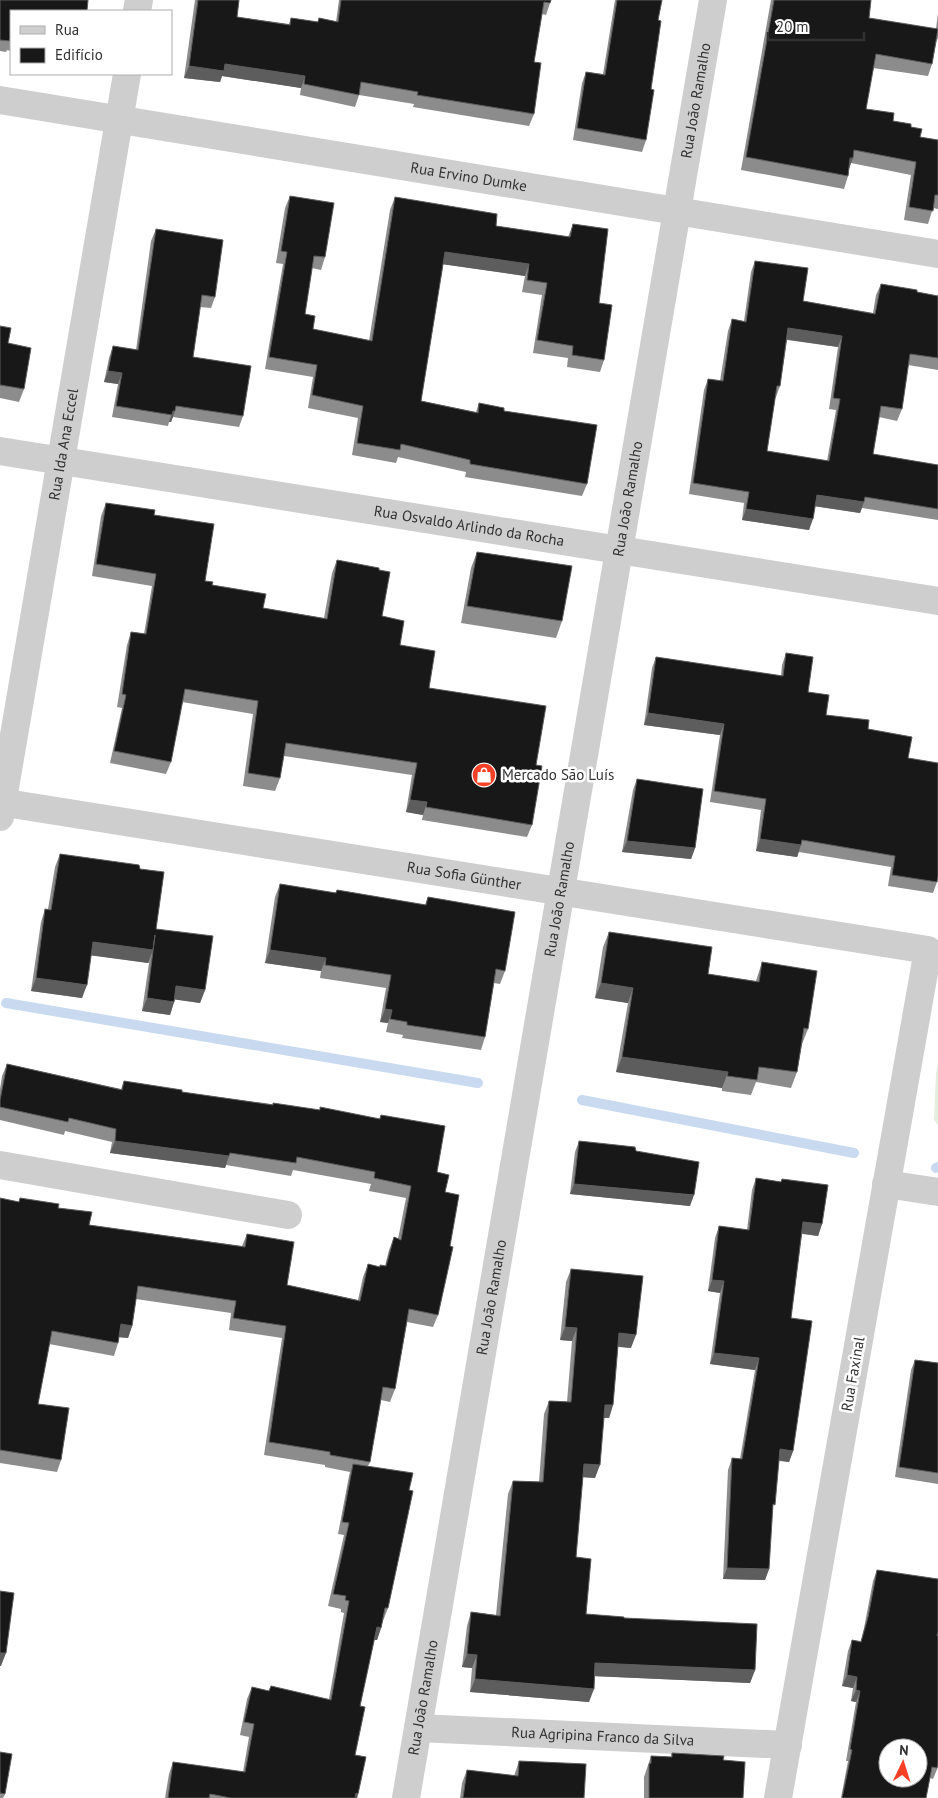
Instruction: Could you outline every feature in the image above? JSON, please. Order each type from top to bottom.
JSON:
[{"type":"street","name":"Rua João Ramalho","points":[[406,1798],[713,0]]},
{"type":"street","name":"Rua Ida Ana Eccel","points":[[1,807],[126,75]]},
{"type":"street","name":"Rua Ervino Dumke","points":[[0,100],[938,254]]},
{"type":"street","name":"Rua Osvaldo Arlindo da Rocha","points":[[0,451],[938,601]]},
{"type":"street","name":"Rua Sofia Günther","points":[[1,807],[928,950]]},
{"type":"street","name":"Rua Faxinal","points":[[778,1798],[928,950]]},
{"type":"street","points":[[0,1165],[288,1215]]},
{"type":"street","points":[[886,1184],[938,1192]]},
{"type":"street","name":"Rua Agripina Franco da Silva","points":[[418,1728],[788,1745]]},
{"type":"green space","points":[[938,1061],[938,1125],[934,1120]]},
{"type":"building","points":[[0,0],[88,0],[87,10],[10,10],[10,41],[0,40]]},
{"type":"building","points":[[198,0],[239,0],[237,17],[290,25],[291,18],[318,22],[319,18],[338,22],[341,0],[551,0],[550,3],[544,2],[534,62],[541,63],[534,114],[417,95],[418,92],[361,82],[359,95],[304,84],[305,76],[225,64],[224,71],[189,66]]},
{"type":"building","points":[[617,0],[662,0],[658,20],[661,21],[651,89],[654,90],[646,140],[577,128],[586,72],[605,75]]},
{"type":"building","points":[[774,0],[871,0],[869,18],[938,29],[932,64],[876,54],[866,109],[894,113],[893,121],[911,124],[911,127],[922,129],[920,137],[938,140],[938,195],[935,195],[933,211],[909,207],[916,162],[854,150],[853,158],[850,158],[848,176],[746,157]]},
{"type":"building","points":[[290,196],[334,203],[325,257],[314,256],[305,314],[315,316],[313,329],[372,341],[395,197],[497,214],[496,226],[570,237],[573,224],[608,229],[599,303],[612,305],[604,360],[572,355],[573,346],[537,340],[547,283],[527,280],[529,264],[445,252],[421,401],[478,413],[479,403],[504,408],[504,411],[597,425],[587,484],[470,464],[470,460],[401,444],[400,450],[357,443],[363,406],[312,395],[317,365],[269,357],[287,252],[281,251]]},
{"type":"building","points":[[156,229],[223,240],[215,297],[202,295],[193,357],[251,366],[243,416],[176,406],[172,415],[116,406],[122,373],[108,371],[113,346],[138,350]]},
{"type":"building","points":[[755,261],[808,268],[803,301],[875,314],[881,284],[917,290],[917,292],[938,296],[938,358],[910,354],[902,409],[881,406],[873,454],[938,465],[938,509],[865,497],[864,502],[817,495],[813,519],[746,509],[749,492],[693,483],[708,379],[723,381],[732,319],[746,322]],"holes":[[[788,328],[842,336],[833,398],[840,399],[829,461],[767,451],[777,386],[780,386]]]},
{"type":"building","points":[[0,326],[11,328],[8,343],[31,348],[24,389],[0,385]]},
{"type":"building","points":[[106,503],[155,510],[154,515],[214,524],[205,581],[213,582],[212,585],[266,594],[263,608],[327,619],[337,560],[390,572],[382,616],[404,621],[400,645],[435,651],[429,688],[546,706],[536,765],[542,766],[532,825],[426,807],[427,802],[410,800],[417,763],[286,743],[280,778],[248,773],[258,701],[185,689],[171,762],[114,751],[126,695],[122,694],[131,632],[146,634],[156,574],[96,564]]},
{"type":"building","points":[[477,552],[572,566],[562,621],[467,606]]},
{"type":"building","points":[[786,653],[813,657],[808,692],[829,695],[826,715],[869,720],[868,729],[912,737],[908,758],[938,763],[937,882],[892,875],[895,856],[802,840],[801,845],[760,839],[766,799],[714,791],[724,724],[648,713],[656,657],[783,676]]},
{"type":"building","points":[[637,779],[703,789],[695,848],[627,841]]},
{"type":"building","points":[[60,854],[139,865],[140,869],[164,872],[156,929],[213,936],[205,990],[176,986],[174,1002],[147,998],[155,935],[153,950],[93,942],[87,985],[36,978],[45,909],[51,910]]},
{"type":"building","points":[[280,884],[336,893],[337,890],[426,905],[428,897],[515,912],[505,971],[496,969],[485,1037],[407,1025],[407,1022],[390,1019],[392,1010],[385,1009],[391,975],[325,965],[326,958],[270,950]]},
{"type":"building","points":[[609,932],[712,947],[708,974],[759,982],[762,962],[817,971],[808,1029],[804,1028],[797,1072],[759,1067],[757,1080],[727,1076],[728,1072],[622,1057],[633,988],[601,983]]},
{"type":"building","points":[[7,1064],[122,1090],[124,1081],[182,1090],[182,1092],[273,1105],[273,1103],[320,1110],[320,1107],[380,1119],[381,1115],[445,1126],[437,1172],[449,1175],[445,1192],[459,1195],[450,1246],[453,1247],[438,1315],[409,1309],[395,1389],[383,1387],[370,1462],[330,1455],[330,1452],[269,1442],[286,1326],[233,1318],[236,1301],[138,1286],[132,1326],[121,1324],[118,1343],[52,1331],[38,1404],[69,1408],[61,1460],[0,1450],[0,1198],[19,1202],[20,1198],[59,1204],[58,1208],[92,1212],[89,1225],[245,1247],[247,1234],[294,1242],[287,1285],[360,1301],[368,1264],[380,1267],[380,1265],[386,1266],[394,1237],[401,1240],[411,1186],[374,1178],[375,1172],[297,1157],[296,1163],[230,1153],[229,1156],[115,1141],[116,1129],[69,1118],[68,1122],[0,1107]]},
{"type":"building","points":[[579,1141],[635,1147],[636,1151],[699,1162],[694,1195],[574,1184]]},
{"type":"building","points":[[756,1178],[781,1182],[782,1179],[828,1185],[822,1224],[803,1222],[791,1318],[812,1321],[793,1451],[780,1449],[775,1505],[773,1504],[769,1569],[727,1568],[732,1458],[742,1459],[759,1358],[714,1353],[724,1281],[712,1280],[719,1226],[749,1230]]},
{"type":"building","points":[[571,1269],[643,1276],[636,1335],[619,1333],[613,1405],[605,1405],[600,1465],[584,1464],[576,1557],[591,1559],[586,1614],[624,1618],[757,1624],[755,1670],[595,1663],[594,1689],[475,1679],[477,1655],[467,1654],[471,1612],[500,1616],[513,1481],[543,1482],[549,1401],[571,1402],[577,1328],[565,1327]]},
{"type":"building","points":[[915,1360],[938,1363],[938,1473],[899,1467]]},
{"type":"building","points":[[353,1464],[413,1473],[409,1490],[413,1491],[388,1608],[385,1608],[381,1628],[377,1627],[360,1706],[365,1707],[355,1755],[366,1757],[358,1794],[356,1793],[355,1798],[231,1798],[210,1794],[209,1798],[168,1798],[173,1762],[245,1772],[254,1724],[244,1722],[252,1687],[269,1691],[271,1686],[331,1700],[349,1601],[345,1600],[346,1596],[333,1594],[349,1523],[342,1522]]},
{"type":"building","points":[[877,1570],[938,1579],[938,1763],[937,1768],[932,1767],[928,1788],[928,1738],[878,1738],[878,1788],[928,1788],[926,1798],[842,1798],[852,1750],[850,1749],[860,1691],[856,1690],[857,1677],[847,1675],[852,1640],[861,1642]]},
{"type":"building","points":[[0,1591],[14,1593],[6,1653],[0,1653]]},
{"type":"building","points":[[0,1752],[12,1754],[5,1794],[0,1793]]},
{"type":"building","points":[[672,1753],[724,1756],[723,1760],[745,1762],[743,1798],[649,1798],[649,1764],[651,1763],[651,1756],[672,1757]]},
{"type":"building","points":[[519,1761],[586,1764],[584,1798],[463,1798],[467,1770],[518,1776]]},
{"type":"waterway","points":[[6,1003],[478,1083]]},
{"type":"waterway","points":[[582,1100],[854,1153]]},
{"type":"place","name":"Mercado São Luís","points":[[484,775]]}]
